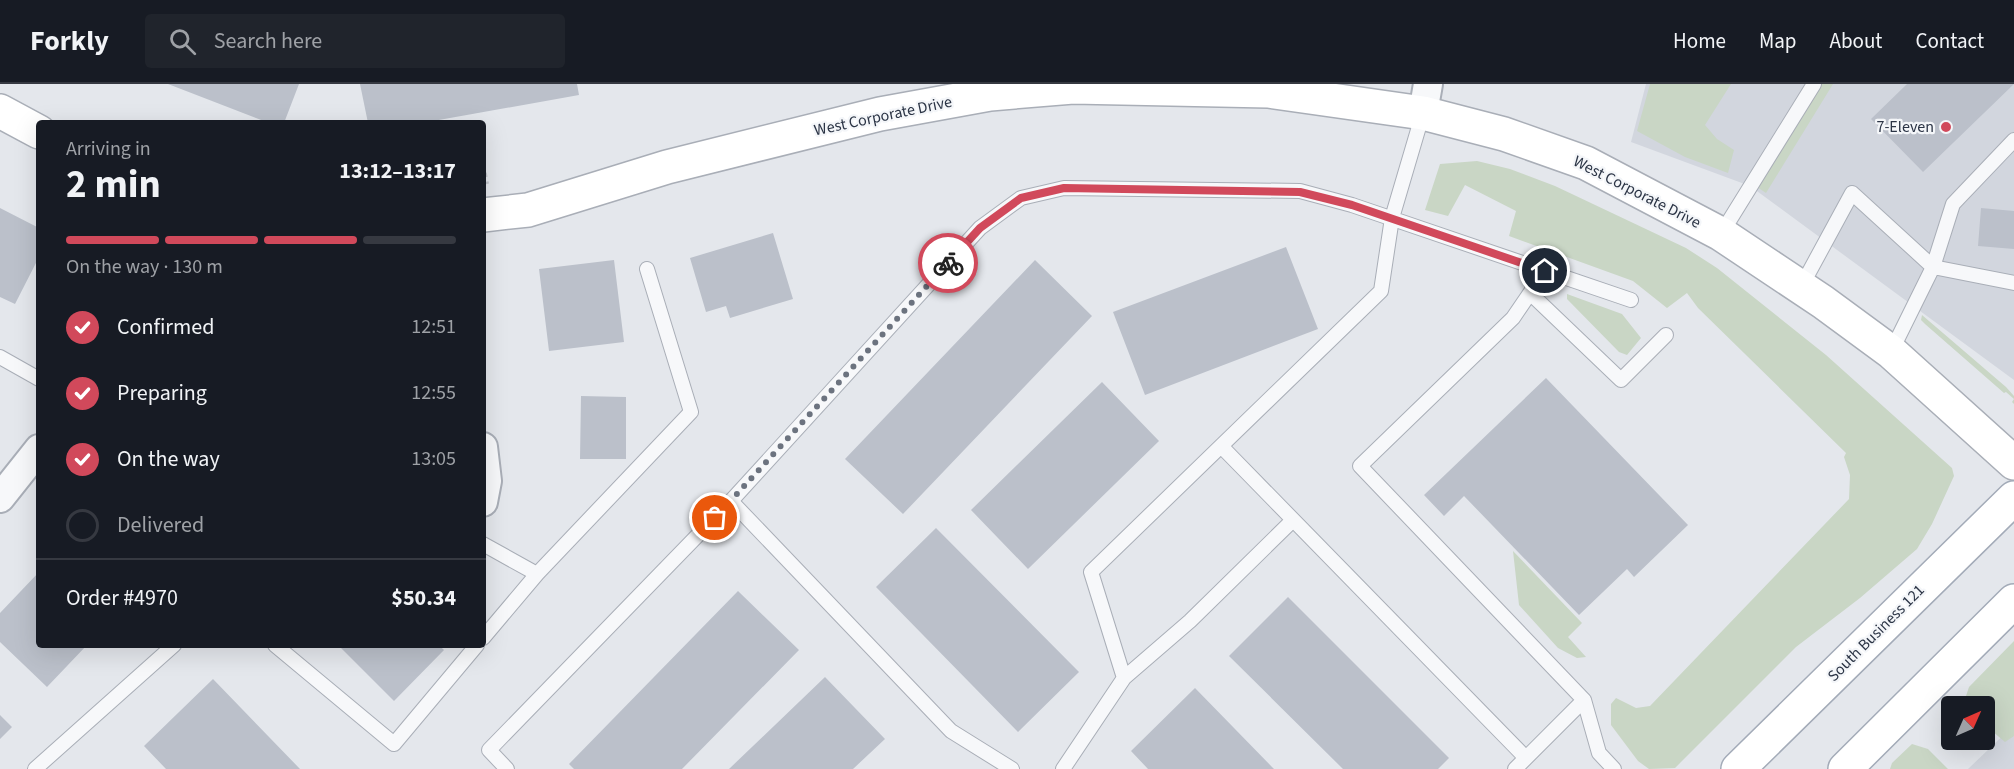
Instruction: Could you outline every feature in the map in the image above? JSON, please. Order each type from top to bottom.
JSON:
[{"type":"street","name":"West Corporate Drive","points":[[486,215],[528,210],[667,167],[880,114],[990,94],[1073,86],[1268,91],[1426,99],[1504,134],[1586,163],[1721,234],[1801,287],[1891,352],[2014,463]]},
{"type":"street","points":[[0,111],[36,130]]},
{"type":"street","points":[[0,498],[36,453]]},
{"type":"street","points":[[486,467],[488,481],[486,489]]},
{"type":"street","name":"South Business 121","points":[[1738,769],[2014,498]]},
{"type":"street","points":[[1845,769],[2014,602]]},
{"type":"lane","points":[[1721,234],[1814,84]]},
{"type":"lane","points":[[1124,678],[1091,572],[1381,291],[1392,218],[1426,99]]},
{"type":"lane","points":[[1891,352],[1933,267],[1953,204],[2014,140]]},
{"type":"lane","points":[[507,769],[489,750],[731,501],[980,228],[1021,198],[1064,188],[1300,192],[1392,218],[1631,300]]},
{"type":"lane","points":[[1801,287],[1852,193],[1933,267],[2014,283]]},
{"type":"lane","points":[[486,634],[537,574],[691,412],[647,269]]},
{"type":"lane","points":[[1545,271],[1513,318],[1360,466],[1584,700],[1599,753],[1614,769]]},
{"type":"lane","points":[[1530,293],[1621,380],[1666,335]]},
{"type":"lane","points":[[0,357],[36,377]]},
{"type":"lane","points":[[1221,446],[1526,758]]},
{"type":"lane","points":[[731,501],[951,731],[1012,769]]},
{"type":"lane","points":[[1063,769],[1124,678],[1190,621],[1293,520]]},
{"type":"lane","points":[[486,546],[537,574]]},
{"type":"lane","points":[[35,769],[171,648]]},
{"type":"lane","points":[[279,648],[394,744],[474,648]]},
{"type":"lane","points":[[1515,769],[1584,700]]},
{"type":"shaded area","points":[[1646,84],[2014,84],[2014,380],[1750,186],[1631,142]]},
{"type":"shaded area","points":[[2014,725],[2014,769],[1968,769],[1988,750],[1995,750],[1995,743]]},
{"type":"green space","points":[[1650,84],[1731,84],[1705,125],[1717,139],[1734,150],[1728,173],[1685,157],[1637,131]]},
{"type":"green space","points":[[1816,84],[1833,84],[1766,193],[1754,185]]},
{"type":"green space","points":[[1477,161],[1510,169],[1555,186],[1686,248],[1717,268],[1826,355],[1952,468],[1954,476],[1932,524],[1917,549],[1860,598],[1796,647],[1675,768],[1649,769],[1638,761],[1611,725],[1611,704],[1616,698],[1636,708],[1650,706],[1849,499],[1850,475],[1844,457],[1846,453],[1698,308],[1687,293],[1667,308],[1633,281],[1509,236],[1516,211],[1465,185],[1448,216],[1425,210],[1440,164]]},
{"type":"green space","points":[[1567,294],[1622,314],[1641,338],[1627,355],[1619,352],[1567,299]]},
{"type":"green space","points":[[1922,315],[2006,387],[2014,399],[2006,392],[2004,393],[1925,324],[1921,320]]},
{"type":"green space","points":[[1513,551],[1582,623],[1568,637],[1586,657],[1577,658],[1558,648],[1519,605]]},
{"type":"green space","points":[[2014,641],[2014,736],[2005,742],[1995,734],[1995,696],[1966,696],[1969,687]]},
{"type":"green space","points":[[1912,744],[1928,749],[1948,769],[1890,769],[1892,763]]},
{"type":"building","points":[[168,84],[299,84],[285,120],[261,120]]},
{"type":"building","points":[[360,84],[577,84],[579,95],[439,120],[367,120]]},
{"type":"building","points":[[1907,84],[2014,84],[1923,172],[1871,119]]},
{"type":"building","points":[[0,208],[36,226],[36,263],[15,304],[0,297]]},
{"type":"building","points":[[1981,208],[2014,211],[2014,249],[1978,246]]},
{"type":"building","points":[[773,233],[793,299],[730,318],[726,306],[706,312],[690,258]]},
{"type":"building","points":[[1286,247],[1318,329],[1145,395],[1113,312]]},
{"type":"building","points":[[614,260],[624,342],[549,351],[539,269]]},
{"type":"building","points":[[1035,260],[1092,316],[903,514],[845,459]]},
{"type":"building","points":[[1546,378],[1688,525],[1634,577],[1627,569],[1579,615],[1464,496],[1444,516],[1424,495]]},
{"type":"building","points":[[1102,382],[1159,441],[1028,569],[971,510]]},
{"type":"building","points":[[581,396],[626,397],[626,459],[580,459]]},
{"type":"building","points":[[936,528],[1079,672],[1018,732],[876,587]]},
{"type":"building","points":[[36,575],[36,648],[84,648],[47,687],[0,642],[0,613]]},
{"type":"building","points":[[738,591],[799,650],[682,769],[574,769],[569,764]]},
{"type":"building","points":[[1288,597],[1449,758],[1438,769],[1343,769],[1229,656]]},
{"type":"building","points":[[341,648],[442,648],[444,650],[394,701]]},
{"type":"building","points":[[825,677],[885,739],[853,769],[729,769]]},
{"type":"building","points":[[213,679],[300,769],[166,769],[144,746]]},
{"type":"building","points":[[1195,688],[1274,769],[1148,769],[1131,751]]},
{"type":"building","points":[[0,715],[12,727],[0,739]]},
{"type":"way so far","points":[[715,518],[948,263]]},
{"type":"place","name":"7-Eleven","points":[[1946,127]]},
{"type":"route","points":[[948,263],[980,228],[1021,198],[1064,188],[1300,192],[1352,205],[1545,271]]}]
